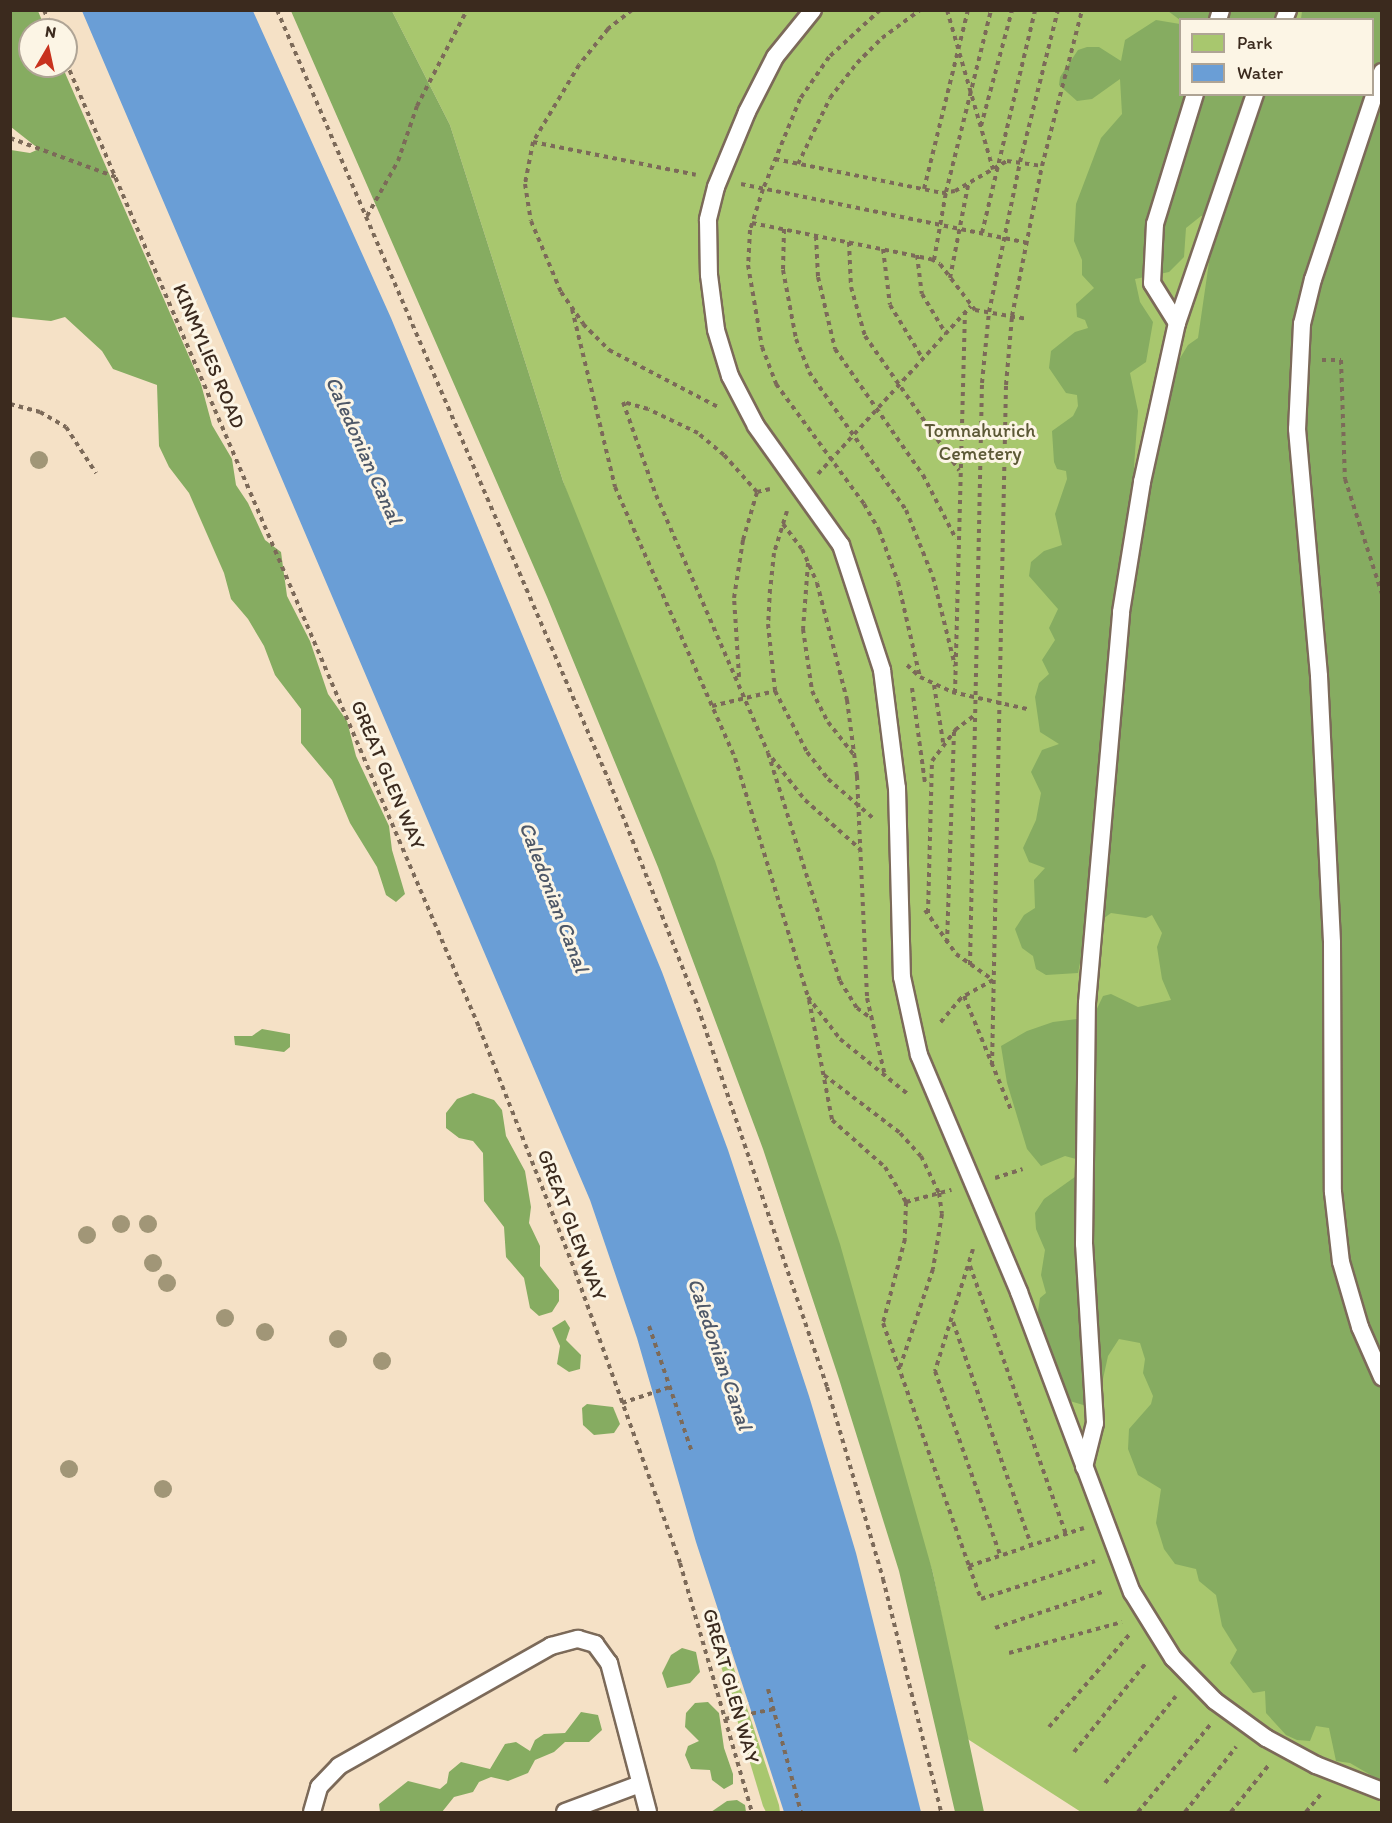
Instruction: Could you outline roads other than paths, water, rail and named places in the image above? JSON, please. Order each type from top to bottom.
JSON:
[{"type":"lane","points":[[813,10],[776,57],[747,112],[718,180],[708,220],[709,275],[716,330],[730,376],[756,426],[841,545],[882,670],[890,726],[898,838],[902,977],[908,1016],[922,1064],[1019,1292],[1128,1584],[1146,1615],[1164,1643],[1192,1677],[1224,1707],[1252,1728],[1282,1747],[1382,1791]]},
{"type":"lane","points":[[1382,72],[1317,268],[1302,324],[1297,429],[1319,676],[1332,931],[1333,1192],[1341,1262],[1360,1327],[1382,1377]]},
{"type":"lane","points":[[1177,323],[1152,283],[1155,224],[1194,96]]},
{"type":"lane","points":[[1084,1467],[1095,1423],[1084,1244],[1087,1003],[1121,612],[1142,482],[1177,323],[1254,96]]},
{"type":"lane","points":[[312,1812],[319,1787],[339,1767],[551,1647],[578,1638],[595,1644],[609,1663],[648,1812]]},
{"type":"lane","points":[[565,1812],[640,1784]]},
{"type":"water","name":"Caledonian Canal","points":[[82,11],[253,11],[391,318],[662,972],[728,1150],[809,1396],[856,1553],[921,1812],[784,1812],[696,1542],[637,1338],[590,1200]]},
{"type":"park label","name":"Tomnahurich Cemetery","points":[[980,442]]}]
